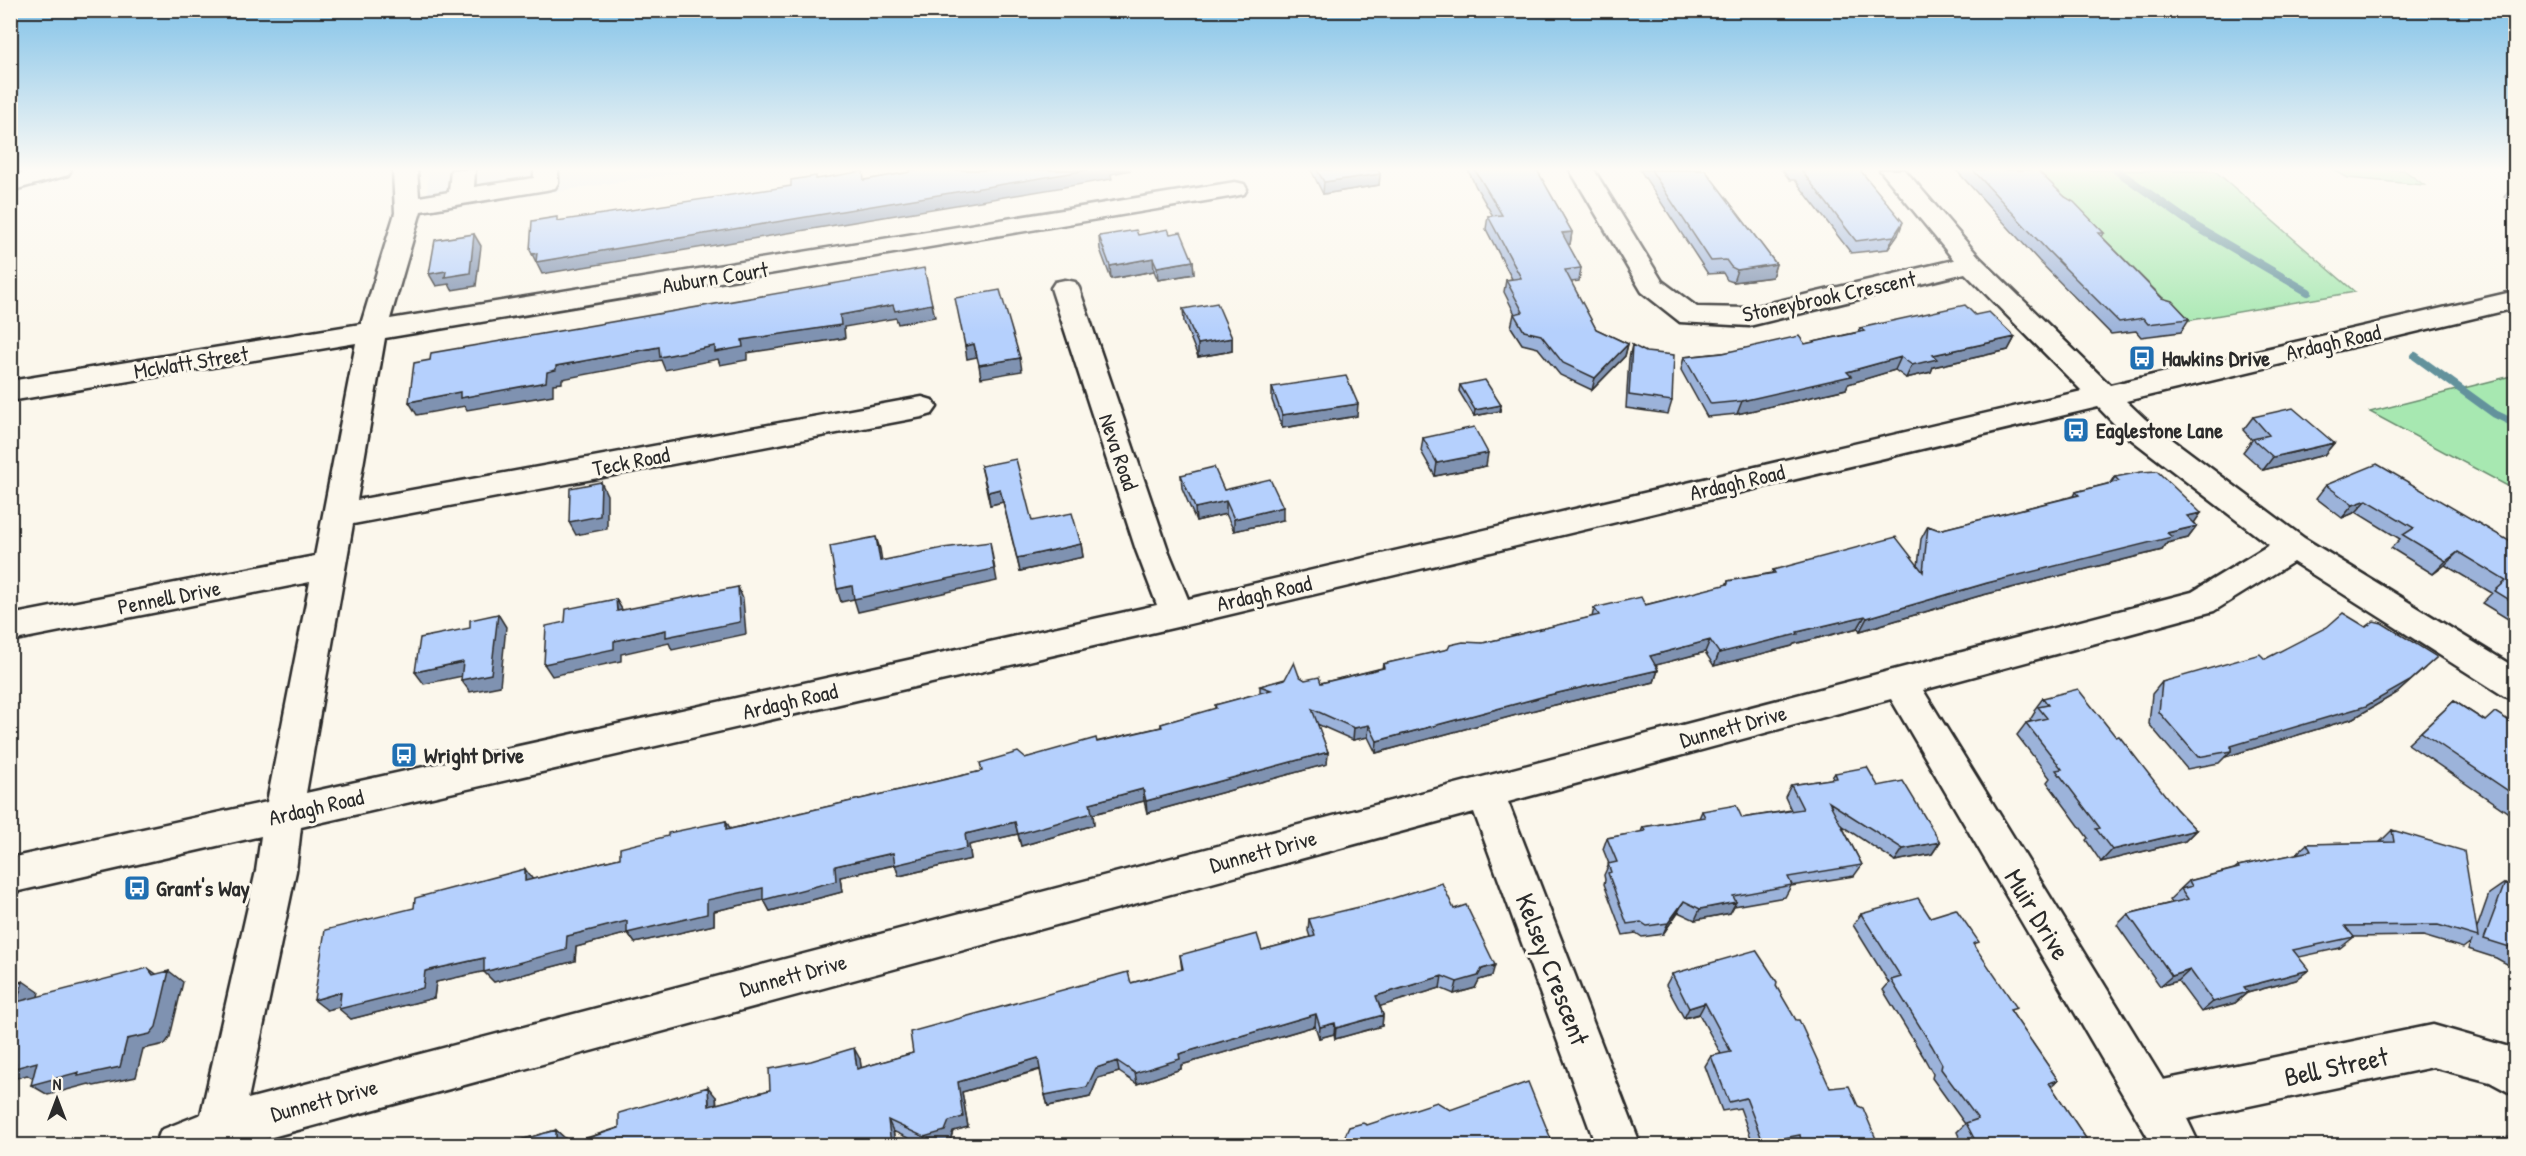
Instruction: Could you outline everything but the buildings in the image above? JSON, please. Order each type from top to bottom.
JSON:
[{"type":"street","points":[[219,1137],[276,871],[283,814],[327,566],[340,515],[372,333],[403,224]]},
{"type":"street","name":"Auburn Court","points":[[372,333],[1026,224]]},
{"type":"street","name":"Stoneybrook Crescent","points":[[1615,224],[1652,286],[1690,316],[1749,317],[1971,264]]},
{"type":"street","points":[[1937,224],[1971,264],[2134,426],[2293,546],[2516,686]]},
{"type":"street","name":"Neva Road","points":[[1065,288],[1152,550],[1177,614]]},
{"type":"street","name":"Ardagh Road","points":[[10,876],[1177,614],[2516,299]]},
{"type":"street","name":"McWatt Street","points":[[10,391],[372,333]]},
{"type":"street","name":"Teck Road","points":[[340,515],[922,407]]},
{"type":"street","name":"Dunnett Drive","points":[[177,1146],[219,1137],[1486,793],[2202,602],[2293,546]]},
{"type":"street","name":"Pennell Drive","points":[[10,628],[327,566]]},
{"type":"street","name":"Muir Drive","points":[[1899,682],[2178,1146]]},
{"type":"street","name":"Kelsey Crescent","points":[[1486,793],[1619,1146]]},
{"type":"street","name":"Bell Street","points":[[2152,1104],[2433,1046],[2501,1064],[2516,1075]]},
{"type":"green space","points":[[2089,224],[2276,224],[2355,292],[2186,321]]},
{"type":"green space","points":[[2515,375],[2515,490],[2370,412]]},
{"type":"waterway","points":[[2192,224],[2308,292]]},
{"type":"waterway","points":[[2415,356],[2495,414],[2516,424]]},
{"type":"place","name":"Hawkins Drive","points":[[2142,358]]},
{"type":"place","name":"Eaglestone Lane","points":[[2076,430]]},
{"type":"place","name":"Wright Drive","points":[[404,755]]},
{"type":"place","name":"Grant's Way","points":[[137,888]]}]
